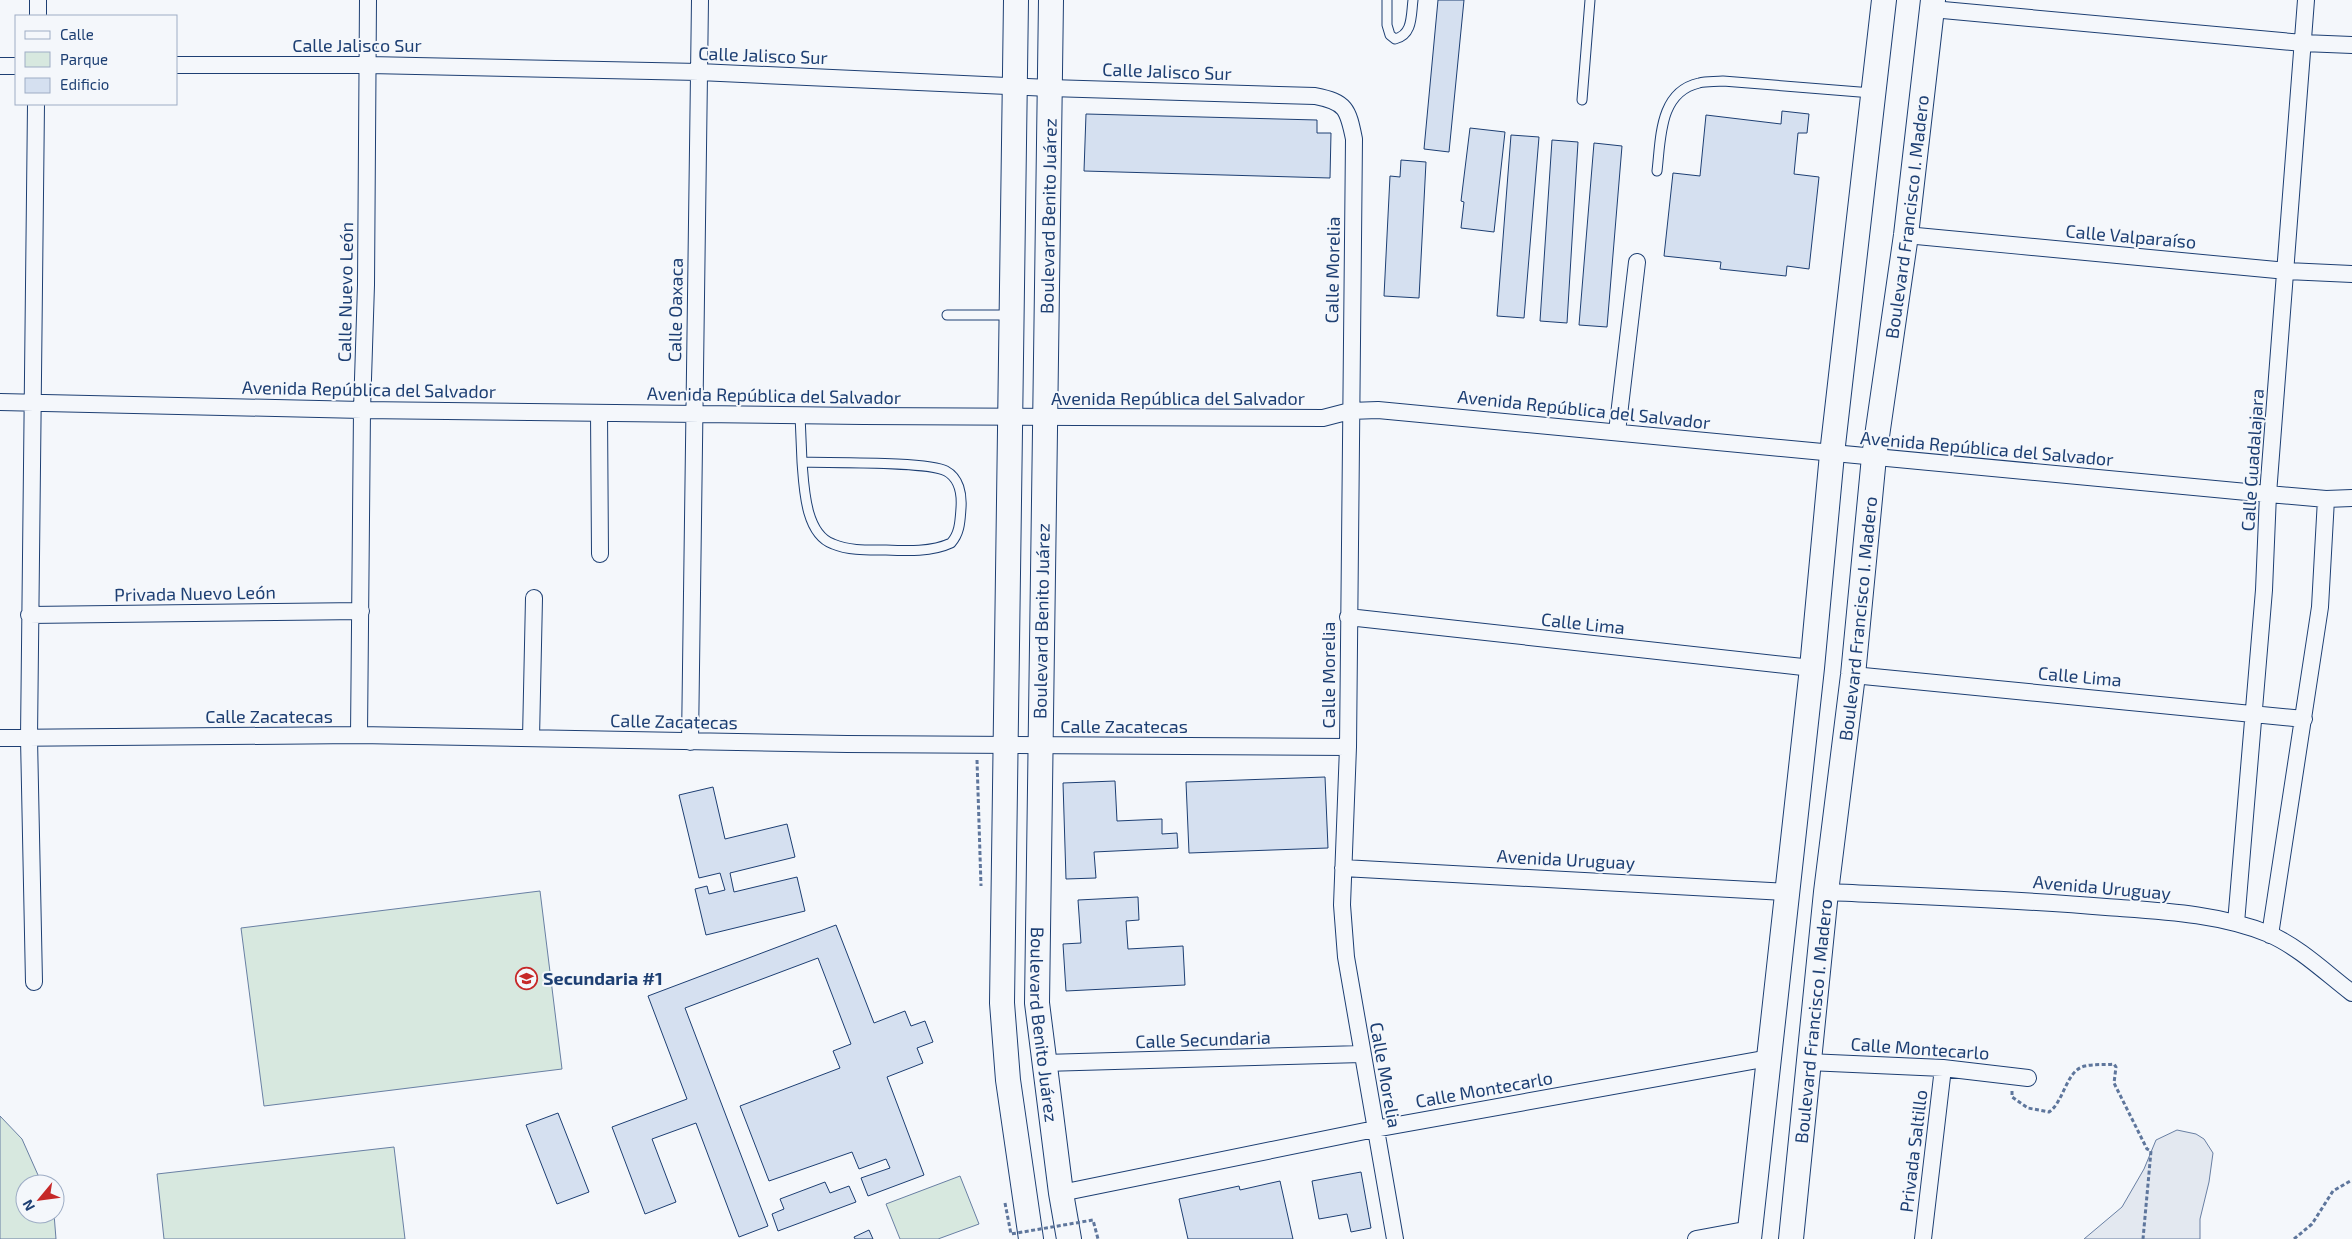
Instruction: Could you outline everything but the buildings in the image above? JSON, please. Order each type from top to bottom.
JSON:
[{"type":"main road","name":"Boulevard Benito Juárez","points":[[1016,0],[1002,1002],[1008,1080],[1031,1239]]},
{"type":"main road","name":"Boulevard Benito Juárez","points":[[1051,0],[1036,1003],[1060,1193],[1069,1239]]},
{"type":"main road","points":[[1750,1234],[1812,668],[1832,454],[1884,0]]},
{"type":"main road","name":"Boulevard Francisco I. Madero","points":[[1791,1239],[1826,892],[1853,675],[1874,457],[1906,235],[1932,4]]},
{"type":"street","points":[[38,0],[38,15]]},
{"type":"street","name":"Calle Nuevo León","points":[[359,736],[362,410],[369,65],[368,0]]},
{"type":"street","name":"Calle Oaxaca","points":[[690,742],[700,0]]},
{"type":"street","name":"Calle Guadalajara","points":[[2236,923],[2264,590],[2268,494],[2287,271],[2306,0]]},
{"type":"street","points":[[1932,4],[2303,43],[2352,45]]},
{"type":"street","name":"Calle Jalisco Sur","points":[[178,65],[369,65],[699,72],[1050,88],[1315,96],[1334,100],[1344,108]]},
{"type":"street","points":[[0,66],[15,66]]},
{"type":"street","points":[[34,982],[28,738],[36,105]]},
{"type":"street","name":"Calle Morelia","points":[[1344,108],[1350,120],[1354,139],[1348,747],[1342,904],[1346,957],[1396,1239]]},
{"type":"street","name":"Calle Valparaíso","points":[[1906,235],[2287,271],[2352,274]]},
{"type":"street","points":[[1617,432],[1637,262]]},
{"type":"street","name":"Avenida República del Salvador","points":[[0,402],[362,410],[1044,418],[1323,418],[1350,411],[1412,412],[1832,454],[2268,494],[2326,499],[2352,498]]},
{"type":"street","points":[[599,413],[600,554]]},
{"type":"street","points":[[2270,935],[2320,607],[2326,499]]},
{"type":"street","points":[[531,738],[534,598]]},
{"type":"street","name":"Privada Nuevo León","points":[[29,615],[361,610]]},
{"type":"street","name":"Calle Lima","points":[[1348,617],[1812,668]]},
{"type":"street","name":"Calle Lima","points":[[1853,675],[2304,719]]},
{"type":"street","name":"Calle Zacatecas","points":[[0,738],[359,736],[690,742],[1348,747]]},
{"type":"street","name":"Avenida Uruguay","points":[[1343,868],[1787,892]]},
{"type":"street","name":"Avenida Uruguay","points":[[1826,892],[2032,901],[2182,913],[2236,923],[2270,935],[2312,961],[2352,993]]},
{"type":"street","name":"Calle Secundaria","points":[[1044,1063],[1362,1054]]},
{"type":"street","name":"Calle Montecarlo","points":[[1060,1193],[1375,1129],[1769,1058]]},
{"type":"street","name":"Calle Montecarlo","points":[[1808,1062],[1943,1068],[2020,1077]]},
{"type":"street","name":"Privada Saltillo","points":[[1923,1239],[1943,1068]]},
{"type":"street","points":[[1696,1239],[1750,1234]]},
{"type":"lane","points":[[1387,0],[1387,25],[1390,35],[1395,39],[1401,38],[1410,27],[1413,0]]},
{"type":"lane","points":[[1582,100],[1590,0]]},
{"type":"lane","points":[[1657,172],[1664,116],[1675,95],[1700,83],[1723,81],[1874,93]]},
{"type":"lane","points":[[946,314],[1012,315]]},
{"type":"lane","points":[[800,415],[802,462],[805,501],[817,531],[831,544],[852,549],[928,549],[951,543],[958,534],[962,499],[958,484],[944,470],[915,465],[802,462]]},
{"type":"path","points":[[2020,1077],[2012,1097],[2028,1108],[2049,1112],[2057,1107],[2069,1081],[2076,1071],[2084,1066],[2114,1064],[2116,1067],[2114,1083],[2147,1149],[2151,1151],[2142,1239]]},
{"type":"path","points":[[2294,1239],[2312,1224],[2333,1191],[2352,1180]]},
{"type":"path","points":[[1006,1203],[1011,1234],[1093,1220],[1098,1239]]},
{"type":"green space","points":[[540,891],[562,1069],[264,1106],[241,928]]},
{"type":"green space","points":[[0,1116],[22,1139],[38,1174],[15,1174],[15,1224],[55,1224],[56,1239],[0,1239]]},
{"type":"green space","points":[[394,1147],[405,1239],[164,1239],[157,1174]]},
{"type":"green space","points":[[960,1176],[979,1224],[938,1239],[900,1239],[886,1204]]},
{"type":"shaded area","points":[[2177,1130],[2196,1134],[2204,1139],[2213,1153],[2209,1182],[2200,1219],[2200,1239],[2084,1239],[2122,1207],[2144,1169],[2156,1140]]},
{"type":"place","name":"Secundaria #1","points":[[527,978]]}]
